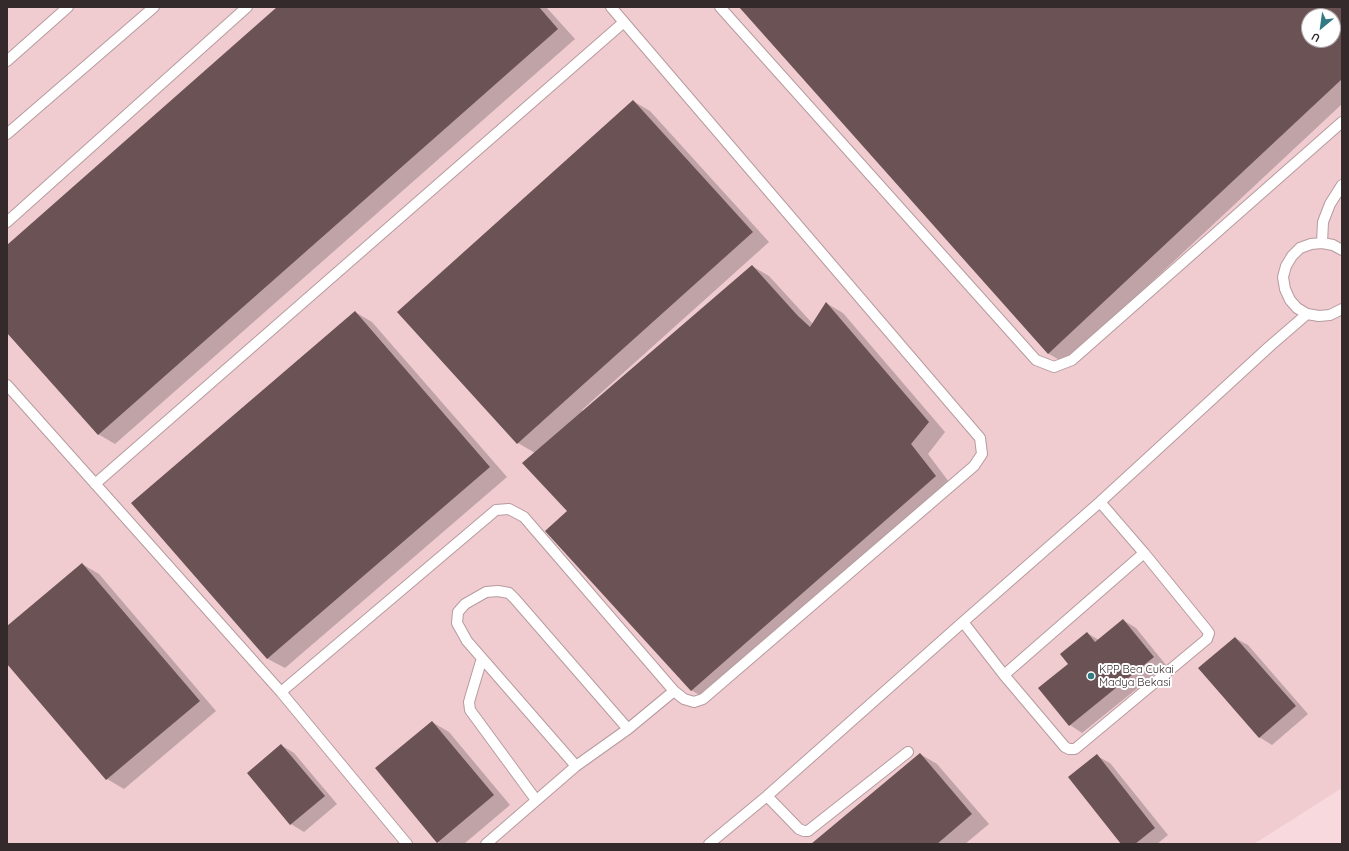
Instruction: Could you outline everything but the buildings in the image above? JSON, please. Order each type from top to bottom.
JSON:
[{"type":"lane","points":[[7,61],[68,7]]},
{"type":"lane","points":[[7,134],[154,7]]},
{"type":"lane","points":[[7,222],[247,7]]},
{"type":"lane","points":[[281,692],[496,510],[509,509],[524,517],[674,691],[684,699],[694,702],[703,699],[974,466],[982,454],[980,438],[610,7]]},
{"type":"lane","points":[[720,7],[1036,360],[1054,367],[1072,360],[1342,122]]},
{"type":"lane","points":[[95,484],[624,22]]},
{"type":"lane","points":[[1322,243],[1323,222],[1330,204],[1342,185]]},
{"type":"lane","points":[[1342,250],[1334,245],[1322,243],[1311,244],[1300,248],[1292,256],[1286,266],[1283,278],[1284,289],[1290,300],[1297,308],[1307,314],[1318,316],[1330,315],[1342,309]]},
{"type":"lane","points":[[710,844],[767,796],[1100,502],[1307,314]]},
{"type":"lane","points":[[7,385],[281,692],[407,844]]},
{"type":"lane","points":[[963,622],[1004,675],[1065,747],[1069,749],[1074,749],[1207,638],[1210,634],[1100,502]]},
{"type":"lane","points":[[1004,675],[1144,553]]},
{"type":"lane","points":[[576,766],[467,641],[457,623],[458,612],[465,604],[486,592],[498,591],[509,593],[515,598],[628,729]]},
{"type":"lane","points":[[482,658],[469,702],[470,710],[536,800]]},
{"type":"lane","points":[[486,844],[576,766],[628,729],[674,691]]},
{"type":"lane","points":[[767,796],[799,829],[808,831],[908,752]]},
{"type":"shaded area","points":[[7,7],[1342,7],[1342,788],[1254,844],[7,844]]},
{"type":"place","name":"KPP Bea Cukai Madya Bekasi","points":[[1091,676]]}]
